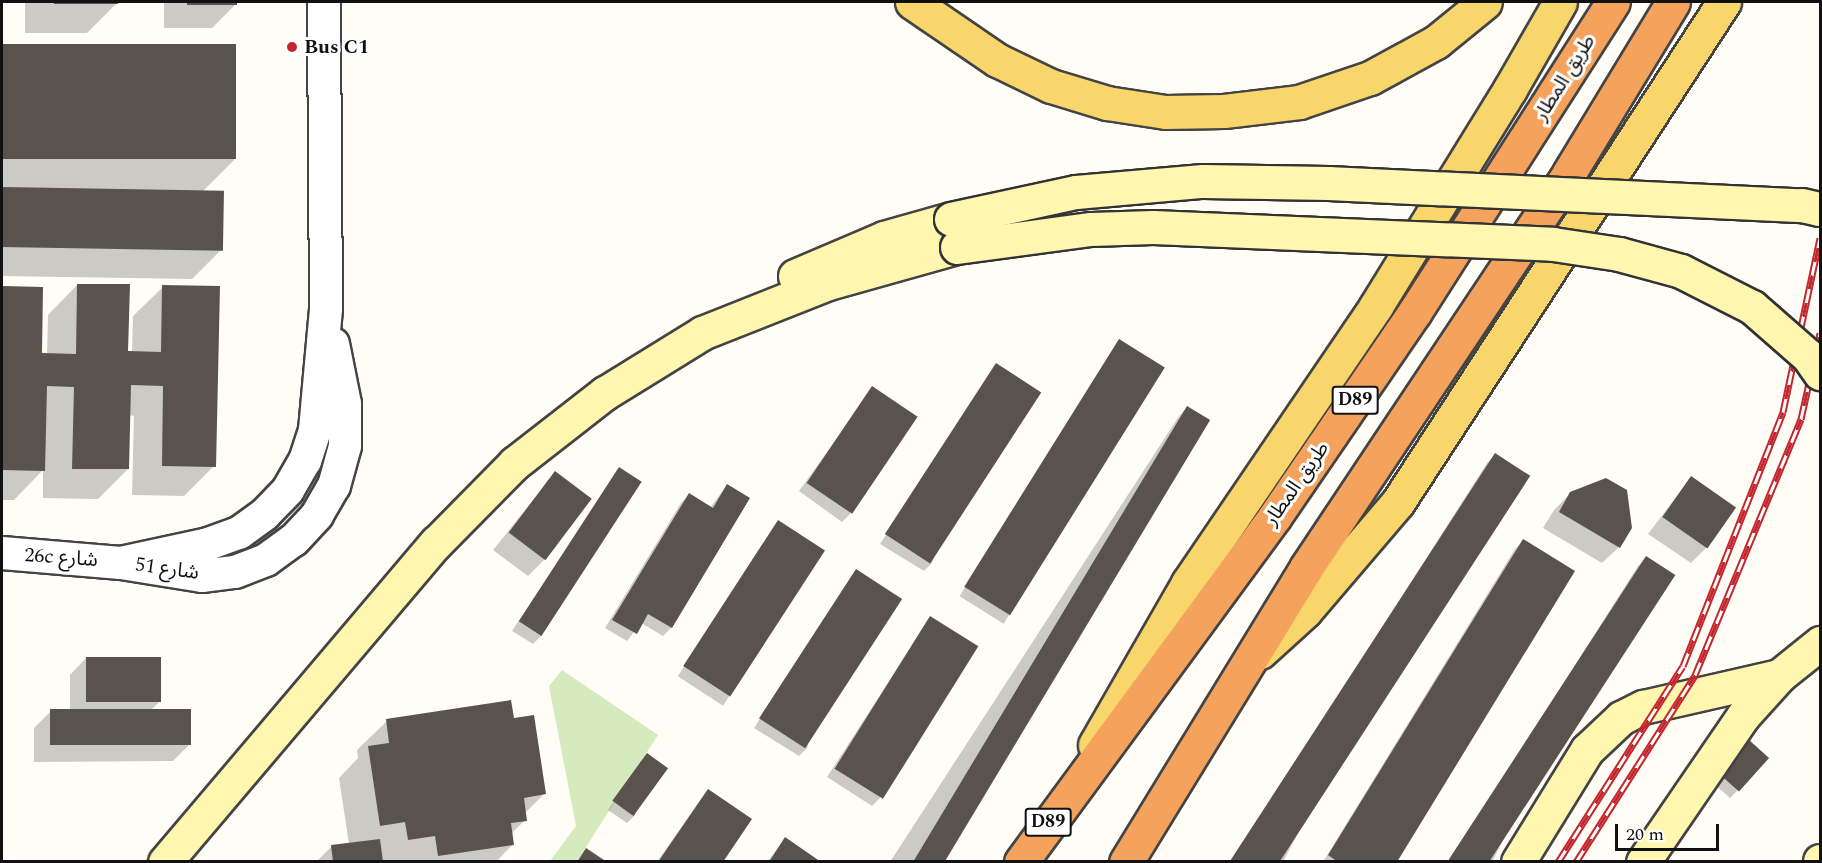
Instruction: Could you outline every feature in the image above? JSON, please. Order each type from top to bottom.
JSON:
[{"type":"highway","name":"طريق المطار","points":[[1020,861],[1075,783],[1275,516],[1414,314],[1613,2]]},
{"type":"highway","name":"D89","points":[[1126,861],[1356,490],[1569,173],[1673,2]]},
{"type":"main road","points":[[912,2],[998,60],[1051,86],[1107,104],[1165,112],[1224,111],[1299,102],[1371,78],[1436,42],[1485,2]]},
{"type":"main road","points":[[1075,783],[1148,648],[1188,583],[1376,306],[1510,89],[1560,2]]},
{"type":"main road","points":[[1252,659],[1305,611],[1398,502],[1724,2]]},
{"type":"main road","points":[[165,861],[436,543],[515,463],[605,393],[702,333],[954,233],[1076,192],[1203,181],[1328,183],[1802,205],[1821,209]]},
{"type":"main road","points":[[954,233],[1153,227],[1575,247],[1619,254],[1681,272],[1752,307],[1808,356],[1821,373]]},
{"type":"main road","points":[[1643,861],[1706,765],[1779,675],[1821,643]]},
{"type":"main road","points":[[1518,861],[1587,750],[1622,718],[1643,707],[1779,675]]},
{"type":"street","name":"شارع 51","points":[[121,562],[208,544],[239,533],[266,514],[288,490],[305,461],[315,430],[326,308],[324,2]]},
{"type":"street","name":"26c شارع","points":[[2,553],[121,562]]},
{"type":"green space","points":[[562,670],[658,735],[577,861],[550,861],[576,826],[549,686]]},
{"type":"building","points":[[54,2],[118,2],[118,4],[54,4]]},
{"type":"building","points":[[187,2],[237,2],[237,5],[187,5]]},
{"type":"building","points":[[2,44],[236,44],[236,159],[2,159]]},
{"type":"building","points":[[2,187],[224,191],[223,251],[2,247]]},
{"type":"building","points":[[77,284],[130,284],[128,351],[161,352],[162,285],[220,286],[216,467],[162,466],[163,386],[131,385],[129,469],[72,469],[74,387],[47,386],[45,471],[2,470],[2,286],[43,287],[42,353],[76,354]]},
{"type":"building","points":[[1119,339],[1165,368],[1010,615],[964,587]]},
{"type":"building","points":[[996,363],[1041,392],[930,563],[885,534]]},
{"type":"building","points":[[872,386],[918,417],[852,514],[807,483]]},
{"type":"building","points":[[1187,406],[1210,420],[945,862],[913,862]]},
{"type":"building","points":[[1495,453],[1530,476],[1279,862],[1234,862],[1231,860]]},
{"type":"building","points":[[619,467],[642,482],[541,636],[519,621]]},
{"type":"building","points":[[555,471],[592,499],[545,560],[509,532]]},
{"type":"building","points":[[1691,476],[1736,508],[1707,549],[1662,517]]},
{"type":"building","points":[[1606,478],[1627,490],[1632,528],[1620,548],[1559,512],[1570,492]]},
{"type":"building","points":[[727,484],[750,498],[672,628],[648,614],[637,634],[612,620],[689,493],[713,508]]},
{"type":"building","points":[[778,520],[825,550],[730,696],[683,666]]},
{"type":"building","points":[[1523,539],[1575,571],[1397,862],[1338,862],[1328,855]]},
{"type":"building","points":[[1646,556],[1675,575],[1489,862],[1453,862],[1449,860]]},
{"type":"building","points":[[856,569],[902,599],[805,748],[759,718]]},
{"type":"building","points":[[930,616],[978,646],[883,799],[835,769]]},
{"type":"building","points":[[86,657],[161,657],[161,702],[86,702]]},
{"type":"building","points":[[511,700],[514,718],[534,715],[546,794],[524,798],[527,821],[511,823],[514,845],[438,856],[435,836],[408,840],[405,822],[380,826],[368,746],[389,743],[386,719]]},
{"type":"building","points":[[50,709],[191,709],[191,745],[50,745]]},
{"type":"building","points":[[1749,740],[1769,758],[1739,792],[1719,773]]},
{"type":"building","points":[[647,753],[668,768],[633,816],[612,801]]},
{"type":"building","points":[[708,789],[752,819],[723,862],[658,862]]},
{"type":"building","points":[[785,837],[821,862],[769,862]]},
{"type":"building","points":[[380,839],[383,862],[333,862],[331,845]]},
{"type":"building","points":[[586,848],[607,862],[577,862]]},
{"type":"railway","points":[[1558,862],[1683,666],[1783,412],[1820,238]]},
{"type":"railway","points":[[1576,862],[1695,675],[1801,419],[1820,333]]},
{"type":"place","name":"Bus C1","points":[[292,47]]}]
